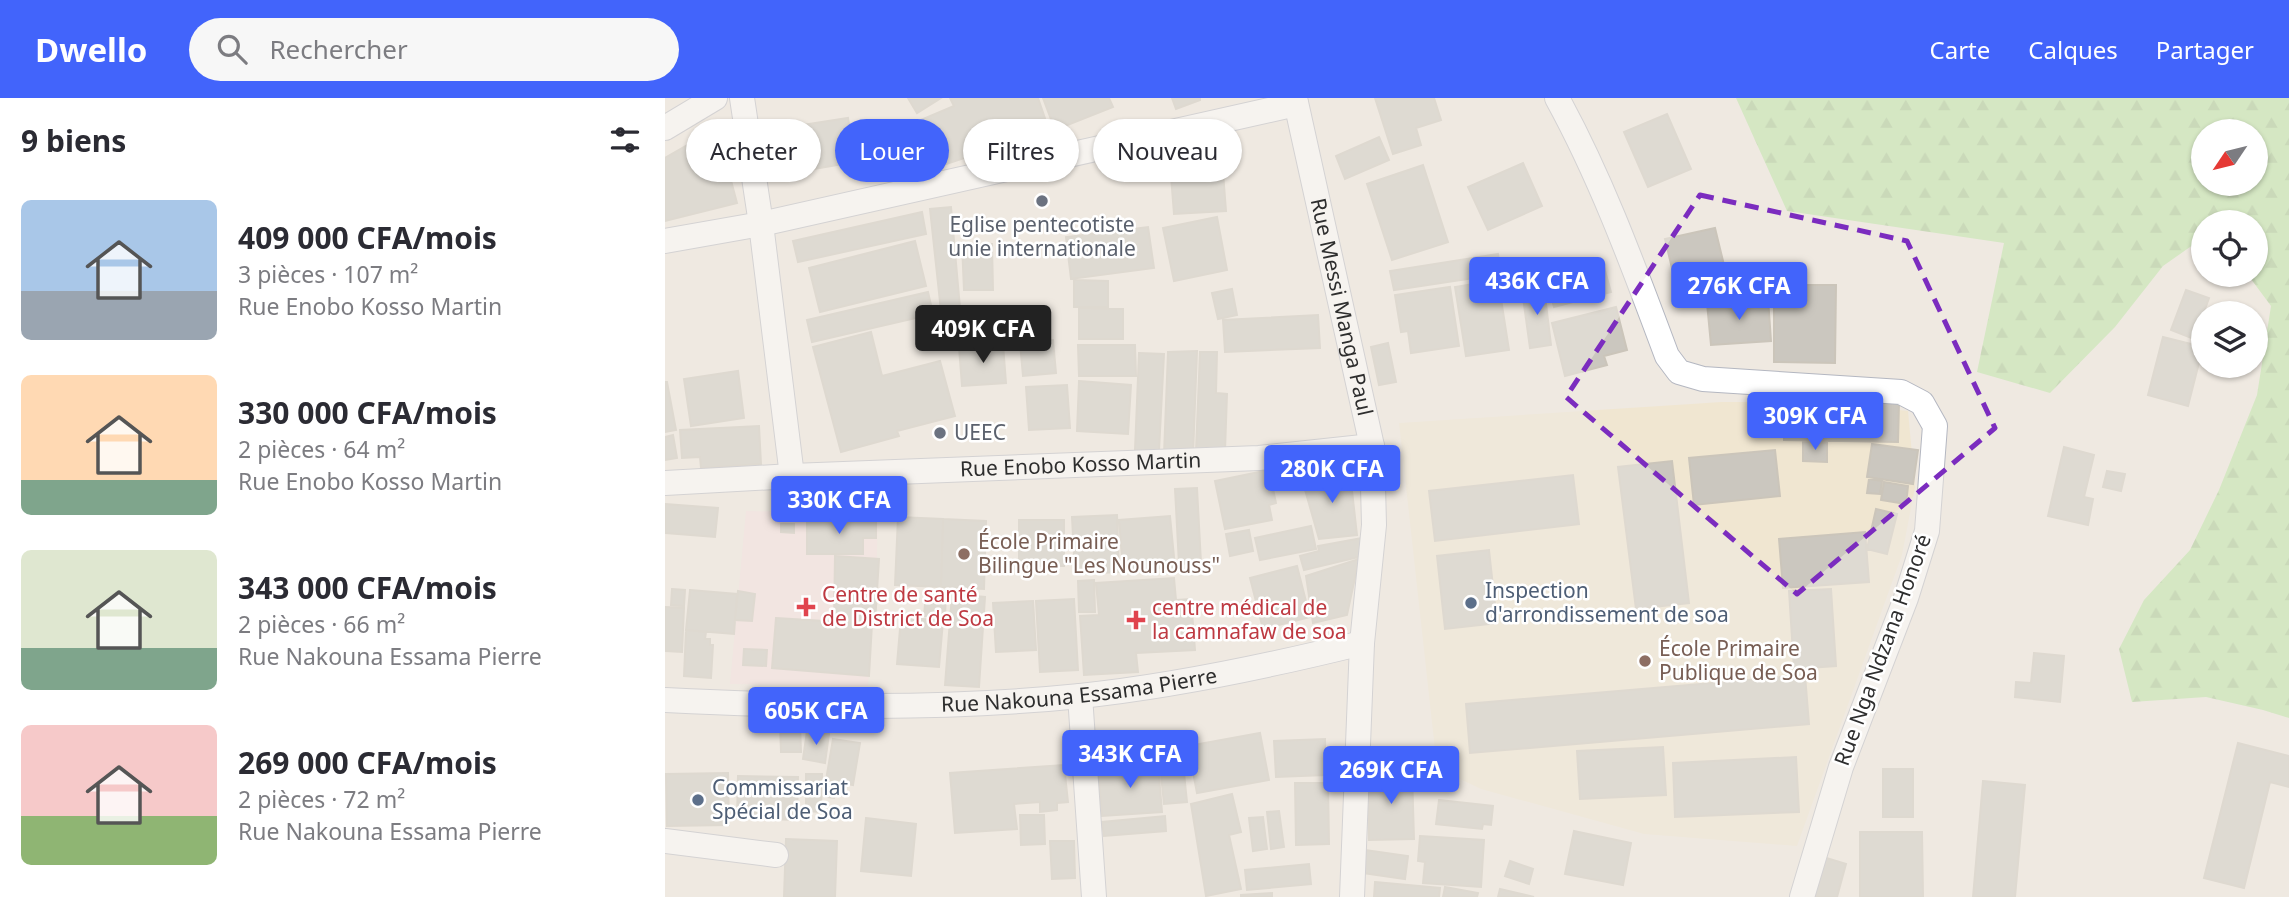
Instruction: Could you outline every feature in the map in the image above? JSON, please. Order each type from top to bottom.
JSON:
[{"type":"street","points":[[665,128],[715,98]]},
{"type":"street","points":[[742,98],[761,224],[792,476]]},
{"type":"street","name":"Rue Nga Ndzana Honoré","points":[[1557,98],[1621,232],[1667,356],[1679,372],[1703,379],[1901,392],[1922,403],[1935,426],[1927,531],[1906,598],[1840,767],[1801,897]]},
{"type":"street","points":[[665,241],[761,224],[1296,101]]},
{"type":"street","name":"Rue Messi Manga Paul","points":[[1296,101],[1371,446],[1374,525],[1362,643],[1352,897]]},
{"type":"street","name":"Rue Enobo Kosso Martin","points":[[665,483],[1259,458],[1371,446]]},
{"type":"street","name":"Rue Nakouna Essama Pierre","points":[[665,700],[768,705],[962,705],[1080,696],[1167,685],[1247,670],[1362,643]]},
{"type":"street","points":[[1080,696],[1094,897]]},
{"type":"street","points":[[665,841],[776,855]]},
{"type":"highlighted area","points":[[1700,195],[1907,241],[1995,428],[1797,594],[1566,397]]},
{"type":"shaded area","name":"École Primaire Publique de Soa","points":[[1722,402],[1827,402],[1908,411],[1915,487],[1902,555],[1797,846],[1644,834],[1481,789],[1437,768],[1399,423]]},
{"type":"shaded area","name":"Centre de santé de District de Soa","points":[[746,511],[878,514],[875,623],[872,624],[868,686],[730,684]]},
{"type":"green space","points":[[1736,98],[2289,98],[2289,718],[2206,697],[2132,702],[2119,649],[2144,600],[2190,550],[2219,490],[2257,395],[2260,378],[2268,378],[2268,325],[2271,306],[2257,287],[2268,287],[2268,210],[2191,210],[2191,246],[2163,266],[2115,327],[2050,393],[1977,372],[2004,243],[1787,211]]},
{"type":"building","points":[[908,98],[941,98],[917,113]]},
{"type":"building","points":[[950,98],[1038,98],[1045,119],[963,119],[963,158],[949,163],[949,119],[923,119],[954,106]]},
{"type":"building","points":[[1043,98],[1109,98],[1113,107],[1079,120],[1051,119]]},
{"type":"building","points":[[1172,98],[1200,98],[1200,100],[1176,109]]},
{"type":"building","points":[[1375,98],[1434,98],[1441,120],[1416,128],[1421,145],[1393,154]]},
{"type":"building","points":[[1667,114],[1691,169],[1648,187],[1624,132]]},
{"type":"building","points":[[835,120],[835,165],[821,168],[821,122]]},
{"type":"building","points":[[1379,137],[1389,160],[1345,179],[1336,156]]},
{"type":"building","points":[[686,146],[686,182],[731,182],[737,203],[665,221],[665,158]]},
{"type":"building","points":[[1523,163],[1542,206],[1488,230],[1468,187]]},
{"type":"building","points":[[1423,165],[1448,242],[1392,260],[1367,184]]},
{"type":"building","points":[[1171,182],[1224,182],[1226,211],[1174,214]]},
{"type":"building","points":[[951,207],[960,308],[941,311],[930,209]]},
{"type":"building","points":[[922,212],[926,234],[798,262],[793,241]]},
{"type":"building","points":[[1217,217],[1227,270],[1174,281],[1163,228]]},
{"type":"building","points":[[1148,227],[1154,268],[1071,279],[1066,237]]},
{"type":"building","points":[[1715,228],[1731,294],[1681,306],[1665,239]]},
{"type":"building","points":[[915,241],[926,286],[820,312],[809,268]]},
{"type":"building","points":[[962,244],[992,244],[993,290],[964,290]]},
{"type":"building","points":[[1498,254],[1501,274],[1394,290],[1390,271]]},
{"type":"building","points":[[1604,267],[1611,292],[1554,307],[1547,282]]},
{"type":"building","points":[[1074,280],[1108,281],[1108,307],[1074,307]]},
{"type":"building","points":[[1498,280],[1509,350],[1466,356],[1455,287]]},
{"type":"building","points":[[1774,285],[1836,285],[1835,363],[1774,362]]},
{"type":"building","points":[[1450,287],[1459,346],[1411,353],[1408,331],[1401,332],[1395,295]]},
{"type":"building","points":[[1544,287],[1551,345],[1530,348],[1522,290]]},
{"type":"building","points":[[1232,289],[1237,315],[1218,319],[1212,293]]},
{"type":"building","points":[[2186,290],[2209,298],[2208,301],[2191,301],[2191,338],[2171,330]]},
{"type":"building","points":[[928,292],[933,314],[812,342],[807,320]]},
{"type":"building","points":[[1768,298],[1771,341],[1711,345],[1707,303]]},
{"type":"building","points":[[1616,307],[1627,350],[1604,356],[1607,365],[1565,376],[1552,323]]},
{"type":"building","points":[[1079,308],[1123,309],[1123,339],[1079,339]]},
{"type":"building","points":[[992,313],[995,331],[945,339],[942,319]]},
{"type":"building","points":[[1318,315],[1320,348],[1225,352],[1223,320]]},
{"type":"building","points":[[871,332],[882,376],[940,361],[955,416],[897,431],[899,436],[841,452],[813,347]]},
{"type":"building","points":[[2163,337],[2191,344],[2191,378],[2195,378],[2188,406],[2148,395]]},
{"type":"building","points":[[1053,340],[1056,373],[1023,376],[1020,343]]},
{"type":"building","points":[[1388,343],[1396,382],[1379,385],[1371,347]]},
{"type":"building","points":[[1003,344],[1006,383],[962,386],[959,347]]},
{"type":"building","points":[[1078,345],[1135,345],[1136,376],[1079,376]]},
{"type":"building","points":[[1197,351],[1193,455],[1164,454],[1168,352]]},
{"type":"building","points":[[1200,352],[1217,352],[1216,393],[1227,394],[1225,451],[1196,451]]},
{"type":"building","points":[[1139,353],[1164,354],[1159,451],[1135,450]]},
{"type":"building","points":[[738,371],[744,418],[691,426],[684,379]]},
{"type":"building","points":[[1079,381],[1131,385],[1128,434],[1077,431]]},
{"type":"building","points":[[665,382],[676,430],[665,432]]},
{"type":"building","points":[[1067,385],[1070,428],[1029,430],[1026,387]]},
{"type":"building","points":[[1784,402],[1899,403],[1898,442],[1784,440]]},
{"type":"building","points":[[759,426],[761,464],[701,468],[700,457],[682,458],[680,430]]},
{"type":"building","points":[[673,435],[677,458],[665,460],[665,437]]},
{"type":"building","points":[[1803,442],[1827,443],[1827,462],[1803,461]]},
{"type":"building","points":[[1872,444],[1918,450],[1913,484],[1867,477]]},
{"type":"building","points":[[2064,447],[2094,455],[2084,497],[2093,499],[2088,525],[2048,516]]},
{"type":"building","points":[[1775,450],[1780,496],[1694,505],[1689,458]]},
{"type":"building","points":[[1672,461],[1689,603],[1636,609],[1618,467]]},
{"type":"building","points":[[1269,470],[1276,503],[1269,505],[1272,520],[1225,529],[1215,481]]},
{"type":"building","points":[[2107,471],[2125,474],[2121,491],[2103,487]]},
{"type":"building","points":[[1350,473],[1357,535],[1319,539],[1302,479]]},
{"type":"building","points":[[1573,475],[1579,524],[1435,541],[1429,491]]},
{"type":"building","points":[[1869,479],[1882,481],[1880,494],[1867,493]]},
{"type":"building","points":[[1884,482],[1908,486],[1906,504],[1881,500]]},
{"type":"building","points":[[1197,488],[1201,563],[1179,564],[1175,489]]},
{"type":"building","points":[[665,504],[718,508],[715,537],[665,533]]},
{"type":"building","points":[[1876,509],[1897,514],[1887,554],[1867,549]]},
{"type":"building","points":[[1117,515],[1119,572],[1075,574],[1072,517]]},
{"type":"building","points":[[1170,516],[1175,567],[1123,570],[1119,520]]},
{"type":"building","points":[[898,517],[943,519],[941,587],[895,585]]},
{"type":"building","name":"École Primaire Bilingue \"Les Nounouss\"","points":[[943,519],[986,521],[984,589],[941,587]]},
{"type":"building","points":[[807,520],[876,520],[876,538],[863,538],[863,554],[807,554]]},
{"type":"building","points":[[1019,520],[1064,520],[1064,566],[1019,566]]},
{"type":"building","points":[[781,524],[794,524],[794,533],[781,532]]},
{"type":"building","points":[[1311,526],[1316,549],[1260,560],[1255,538]]},
{"type":"building","points":[[1249,530],[1253,551],[1230,556],[1226,534]]},
{"type":"building","points":[[1865,532],[1869,582],[1783,588],[1779,539]]},
{"type":"building","points":[[1362,538],[1359,557],[1304,570],[1300,556],[1319,551],[1318,546]]},
{"type":"building","points":[[1489,550],[1497,623],[1445,629],[1437,556]]},
{"type":"building","points":[[835,556],[879,559],[875,623],[834,621]]},
{"type":"building","points":[[1359,559],[1347,615],[1313,623],[1306,576]]},
{"type":"building","points":[[1297,566],[1310,617],[1263,629],[1250,578]]},
{"type":"building","points":[[1174,578],[1176,600],[1191,599],[1195,650],[1136,653],[1138,672],[1084,675],[1080,616],[1099,615],[1096,583]]},
{"type":"building","points":[[1094,580],[1095,612],[1079,612],[1078,581]]},
{"type":"building","points":[[672,589],[685,590],[684,606],[671,605]]},
{"type":"building","points":[[1831,589],[1836,666],[1794,669],[1789,591]]},
{"type":"building","points":[[690,590],[737,594],[734,634],[686,630]]},
{"type":"building","points":[[738,591],[755,594],[752,621],[735,620]]},
{"type":"building","points":[[926,593],[946,594],[945,617],[924,616]]},
{"type":"building","points":[[952,594],[985,597],[979,687],[945,685]]},
{"type":"building","points":[[1074,599],[1078,670],[1040,672],[1036,601]]},
{"type":"building","points":[[1033,601],[1036,650],[996,652],[993,603]]},
{"type":"building","points":[[665,607],[684,608],[682,652],[665,651]]},
{"type":"building","points":[[901,617],[943,621],[939,667],[897,664]]},
{"type":"building","points":[[776,618],[872,624],[869,676],[772,668]]},
{"type":"building","points":[[686,630],[706,632],[705,639],[710,639],[710,645],[713,645],[711,678],[684,676]]},
{"type":"building","points":[[744,649],[767,650],[766,666],[743,665]]},
{"type":"building","points":[[2034,653],[2064,656],[2060,702],[2015,697],[2016,682],[2031,683]]},
{"type":"building","points":[[1805,675],[1809,724],[1470,753],[1466,704]]},
{"type":"building","points":[[800,723],[801,752],[781,752],[780,724]]},
{"type":"building","points":[[807,731],[829,734],[825,763],[803,759]]},
{"type":"building","points":[[1260,733],[1269,780],[1197,793],[1188,746]]},
{"type":"building","points":[[833,739],[860,743],[853,785],[826,780]]},
{"type":"building","points":[[1325,739],[1326,775],[1276,777],[1274,741]]},
{"type":"building","points":[[2238,743],[2289,756],[2289,787],[2270,782],[2244,888],[2204,878]]},
{"type":"building","points":[[1663,747],[1666,795],[1580,799],[1577,751]]},
{"type":"building","points":[[1796,757],[1799,812],[1675,817],[1673,763]]},
{"type":"building","points":[[1183,763],[1187,802],[1164,804],[1160,765]]},
{"type":"building","points":[[1158,764],[1162,812],[1102,816],[1098,768]]},
{"type":"building","points":[[1064,765],[1068,802],[1057,803],[1057,810],[1040,812],[1040,802],[1014,804],[1017,829],[955,833],[950,773]]},
{"type":"building","points":[[1883,769],[1913,769],[1913,817],[1883,817]]},
{"type":"building","points":[[1368,772],[1412,772],[1414,839],[1369,840]]},
{"type":"building","name":"Commissariat Spécial de Soa","points":[[728,773],[729,825],[667,826],[666,774]]},
{"type":"building","points":[[806,774],[822,774],[821,812],[806,811]]},
{"type":"building","points":[[738,776],[798,777],[797,820],[737,818]]},
{"type":"building","points":[[1983,781],[2025,785],[2015,897],[1973,897]]},
{"type":"building","points":[[828,782],[836,783],[834,798],[826,797]]},
{"type":"building","points":[[1295,783],[1328,783],[1329,844],[1296,845]]},
{"type":"building","points":[[1232,794],[1241,832],[1229,835],[1241,889],[1206,896],[1191,804]]},
{"type":"building","points":[[1439,800],[1493,806],[1491,825],[1483,824],[1482,829],[1436,824]]},
{"type":"building","points":[[1279,811],[1284,847],[1271,849],[1267,812]]},
{"type":"building","points":[[1020,815],[1044,815],[1045,844],[1021,845]]},
{"type":"building","points":[[1165,816],[1166,831],[1104,836],[1102,822]]},
{"type":"building","points":[[1263,817],[1267,849],[1253,851],[1249,818]]},
{"type":"building","points":[[866,818],[916,824],[911,876],[861,871]]},
{"type":"building","points":[[1574,831],[1631,843],[1623,885],[1565,874]]},
{"type":"building","points":[[1860,832],[1922,832],[1923,897],[1860,897]]},
{"type":"building","points":[[1420,836],[1484,840],[1481,887],[1423,883],[1425,862],[1418,861]]},
{"type":"building","points":[[786,839],[837,841],[835,897],[784,897]]},
{"type":"building","points":[[1050,841],[1074,841],[1075,878],[1052,879]]},
{"type":"building","points":[[1365,850],[1408,856],[1405,879],[1362,873]]},
{"type":"building","points":[[1823,857],[1846,864],[1837,897],[1810,897]]},
{"type":"building","points":[[1510,861],[1533,869],[1529,884],[1505,876]]},
{"type":"building","points":[[1309,864],[1311,884],[1247,890],[1245,870]]},
{"type":"building","points":[[1375,882],[1440,888],[1439,897],[1374,897]]},
{"type":"building","points":[[1445,887],[1478,893],[1477,897],[1443,897]]},
{"type":"building","points":[[1500,889],[1534,897],[1498,897]]},
{"type":"building","points":[[1272,893],[1272,897],[1241,897],[1241,895]]},
{"type":"place","name":"Eglise pentecotiste unie internationale","points":[[1042,201]]},
{"type":"place","name":"UEEC","points":[[940,433]]},
{"type":"place","name":"École Primaire Bilingue \"Les Nounouss\"","points":[[964,554]]},
{"type":"place","name":"Inspection d'arrondissement de soa","points":[[1471,603]]},
{"type":"place","name":"Centre de santé de District de Soa","points":[[806,607]]},
{"type":"place","name":"centre médical de la camnafaw de soa","points":[[1136,620]]},
{"type":"place","name":"École Primaire Publique de Soa","points":[[1645,661]]},
{"type":"place","name":"Commissariat Spécial de Soa","points":[[698,800]]}]
